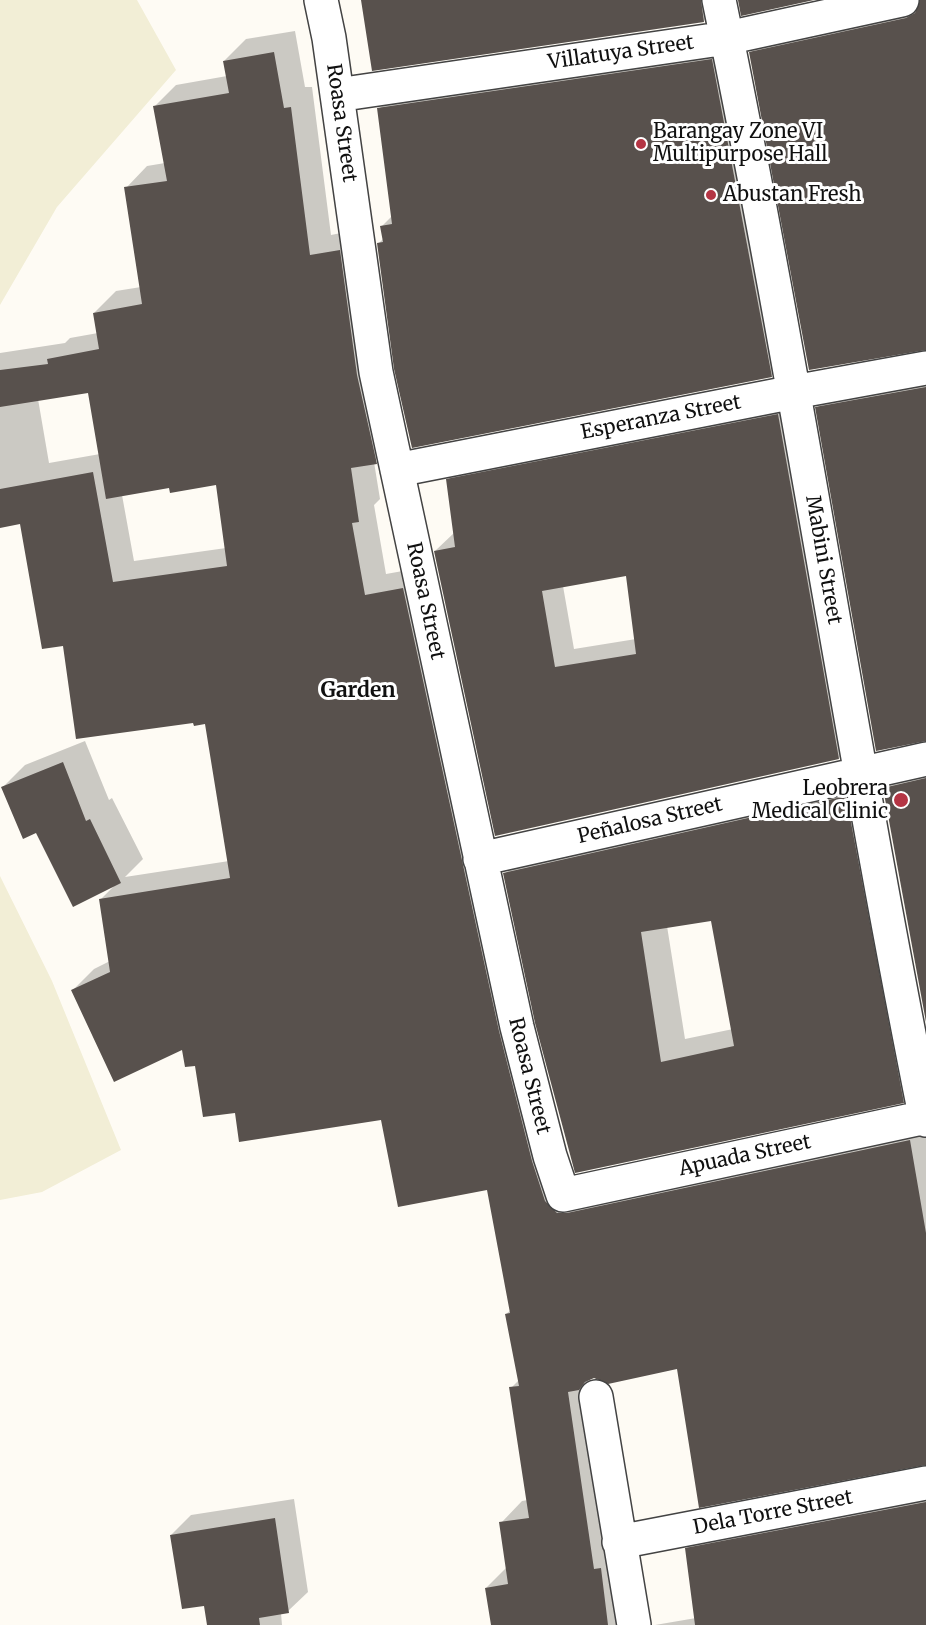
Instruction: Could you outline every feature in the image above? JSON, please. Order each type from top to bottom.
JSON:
[{"type":"street","name":"Roasa Street","points":[[321,0],[337,95],[376,372],[517,1027],[550,1156],[563,1196]]},
{"type":"street","name":"Mabini Street","points":[[719,0],[794,392],[859,774],[926,1118]]},
{"type":"street","name":"Villatuya Street","points":[[337,95],[727,38],[902,0]]},
{"type":"street","name":"Esperanza Street","points":[[397,470],[926,368]]},
{"type":"street","name":"Peñalosa Street","points":[[480,859],[926,759]]},
{"type":"street","name":"Apuada Street","points":[[563,1196],[926,1118]]},
{"type":"street","points":[[596,1397],[634,1625]]},
{"type":"street","name":"Dela Torre Street","points":[[619,1542],[926,1483]]},
{"type":"shaded area","points":[[0,0],[137,0],[176,70],[57,207],[0,305]]},
{"type":"shaded area","points":[[0,876],[52,981],[121,1150],[42,1192],[0,1200]]},
{"type":"building","points":[[361,0],[701,0],[704,22],[372,71]]},
{"type":"building","points":[[738,0],[814,0],[741,16]]},
{"type":"building","points":[[920,0],[926,0],[926,350],[809,370],[749,52],[906,18],[915,13]]},
{"type":"building","points":[[274,52],[284,108],[291,107],[310,255],[340,250],[357,375],[377,464],[351,468],[359,522],[352,523],[365,595],[403,588],[499,1031],[532,1161],[545,1201],[557,1213],[567,1213],[910,1140],[926,1233],[926,1465],[699,1508],[677,1369],[608,1384],[594,1378],[585,1382],[579,1390],[568,1392],[594,1569],[601,1568],[608,1625],[491,1625],[485,1588],[508,1584],[499,1522],[529,1518],[509,1387],[519,1386],[505,1314],[510,1313],[487,1190],[398,1207],[381,1120],[239,1142],[235,1113],[203,1117],[195,1066],[185,1067],[182,1050],[114,1082],[71,990],[110,972],[99,899],[230,878],[205,724],[194,726],[193,723],[76,739],[63,646],[42,649],[20,524],[0,528],[0,489],[93,472],[113,582],[227,566],[216,485],[170,493],[169,488],[106,499],[88,393],[0,407],[0,370],[48,364],[47,359],[99,349],[93,313],[142,304],[124,187],[167,181],[153,106],[229,93],[223,61]]},
{"type":"building","points":[[712,59],[772,377],[412,448],[394,369],[377,243],[383,242],[380,226],[392,224],[377,108]]},
{"type":"building","points":[[926,387],[926,741],[876,751],[815,407]]},
{"type":"building","points":[[778,414],[839,759],[495,836],[434,551],[455,547],[446,479]],"holes":[[[626,576],[636,654],[555,667],[542,591]]]},
{"type":"building","points":[[63,762],[86,821],[90,819],[121,883],[73,907],[36,833],[23,839],[1,787]]},
{"type":"building","points":[[926,778],[926,1022],[883,788]]},
{"type":"building","points":[[846,796],[904,1103],[575,1173],[535,1023],[503,873]],"holes":[[[711,921],[734,1046],[661,1062],[641,932]]]},
{"type":"building","points":[[926,1502],[926,1625],[695,1625],[685,1548]]},
{"type":"building","points":[[275,1518],[289,1613],[259,1618],[260,1625],[207,1625],[204,1606],[182,1609],[170,1535]]},
{"type":"place","name":"Barangay Zone VI Multipurpose Hall","points":[[641,144]]},
{"type":"place","name":"Abustan Fresh","points":[[711,195]]},
{"type":"place","name":"Leobrera Medical Clinic","points":[[901,800]]},
{"type":"district","name":"Garden","points":[[358,691]]}]
